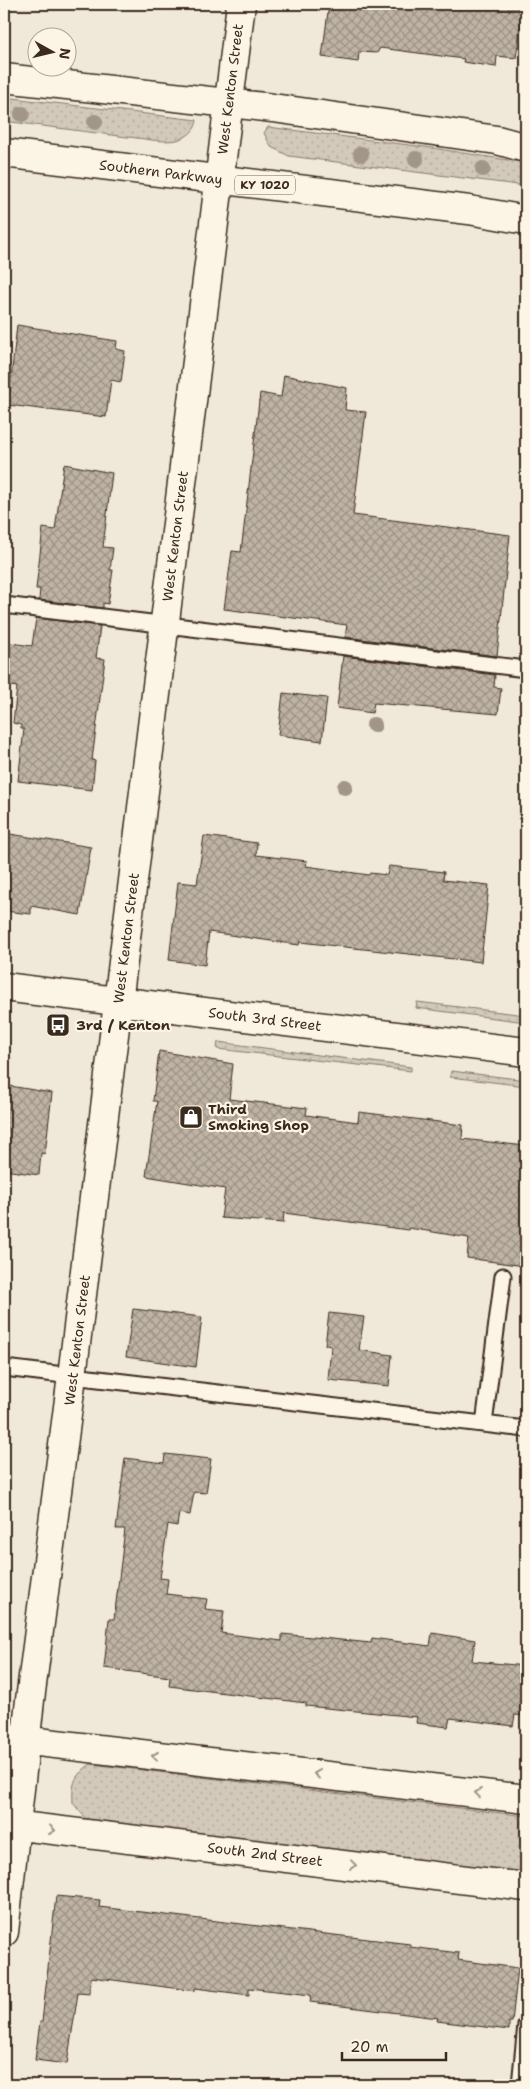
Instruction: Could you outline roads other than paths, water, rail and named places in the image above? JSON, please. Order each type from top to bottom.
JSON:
[{"type":"street","name":"West Kenton Street","points":[[4,1932],[15,1740],[72,1376],[220,180],[240,4]]},
{"type":"street","points":[[4,78],[228,103],[487,139],[526,148]]},
{"type":"street","name":"Southern Parkway","points":[[4,153],[469,210],[526,220]]},
{"type":"street","name":"South 3rd Street","points":[[4,987],[526,1052]]},
{"type":"street","points":[[15,1740],[526,1799]]},
{"type":"street","name":"South 2nd Street","points":[[10,1825],[526,1887]]},
{"type":"lane","points":[[4,605],[526,669]]},
{"type":"lane","points":[[484,1424],[503,1276]]},
{"type":"lane","points":[[4,1368],[526,1429]]},
{"type":"lane","points":[[520,2085],[526,2025]]},
{"type":"place","name":"3rd / Kenton","points":[[58,1025]]},
{"type":"place","name":"Third Smoking Shop","points":[[191,1117]]}]
